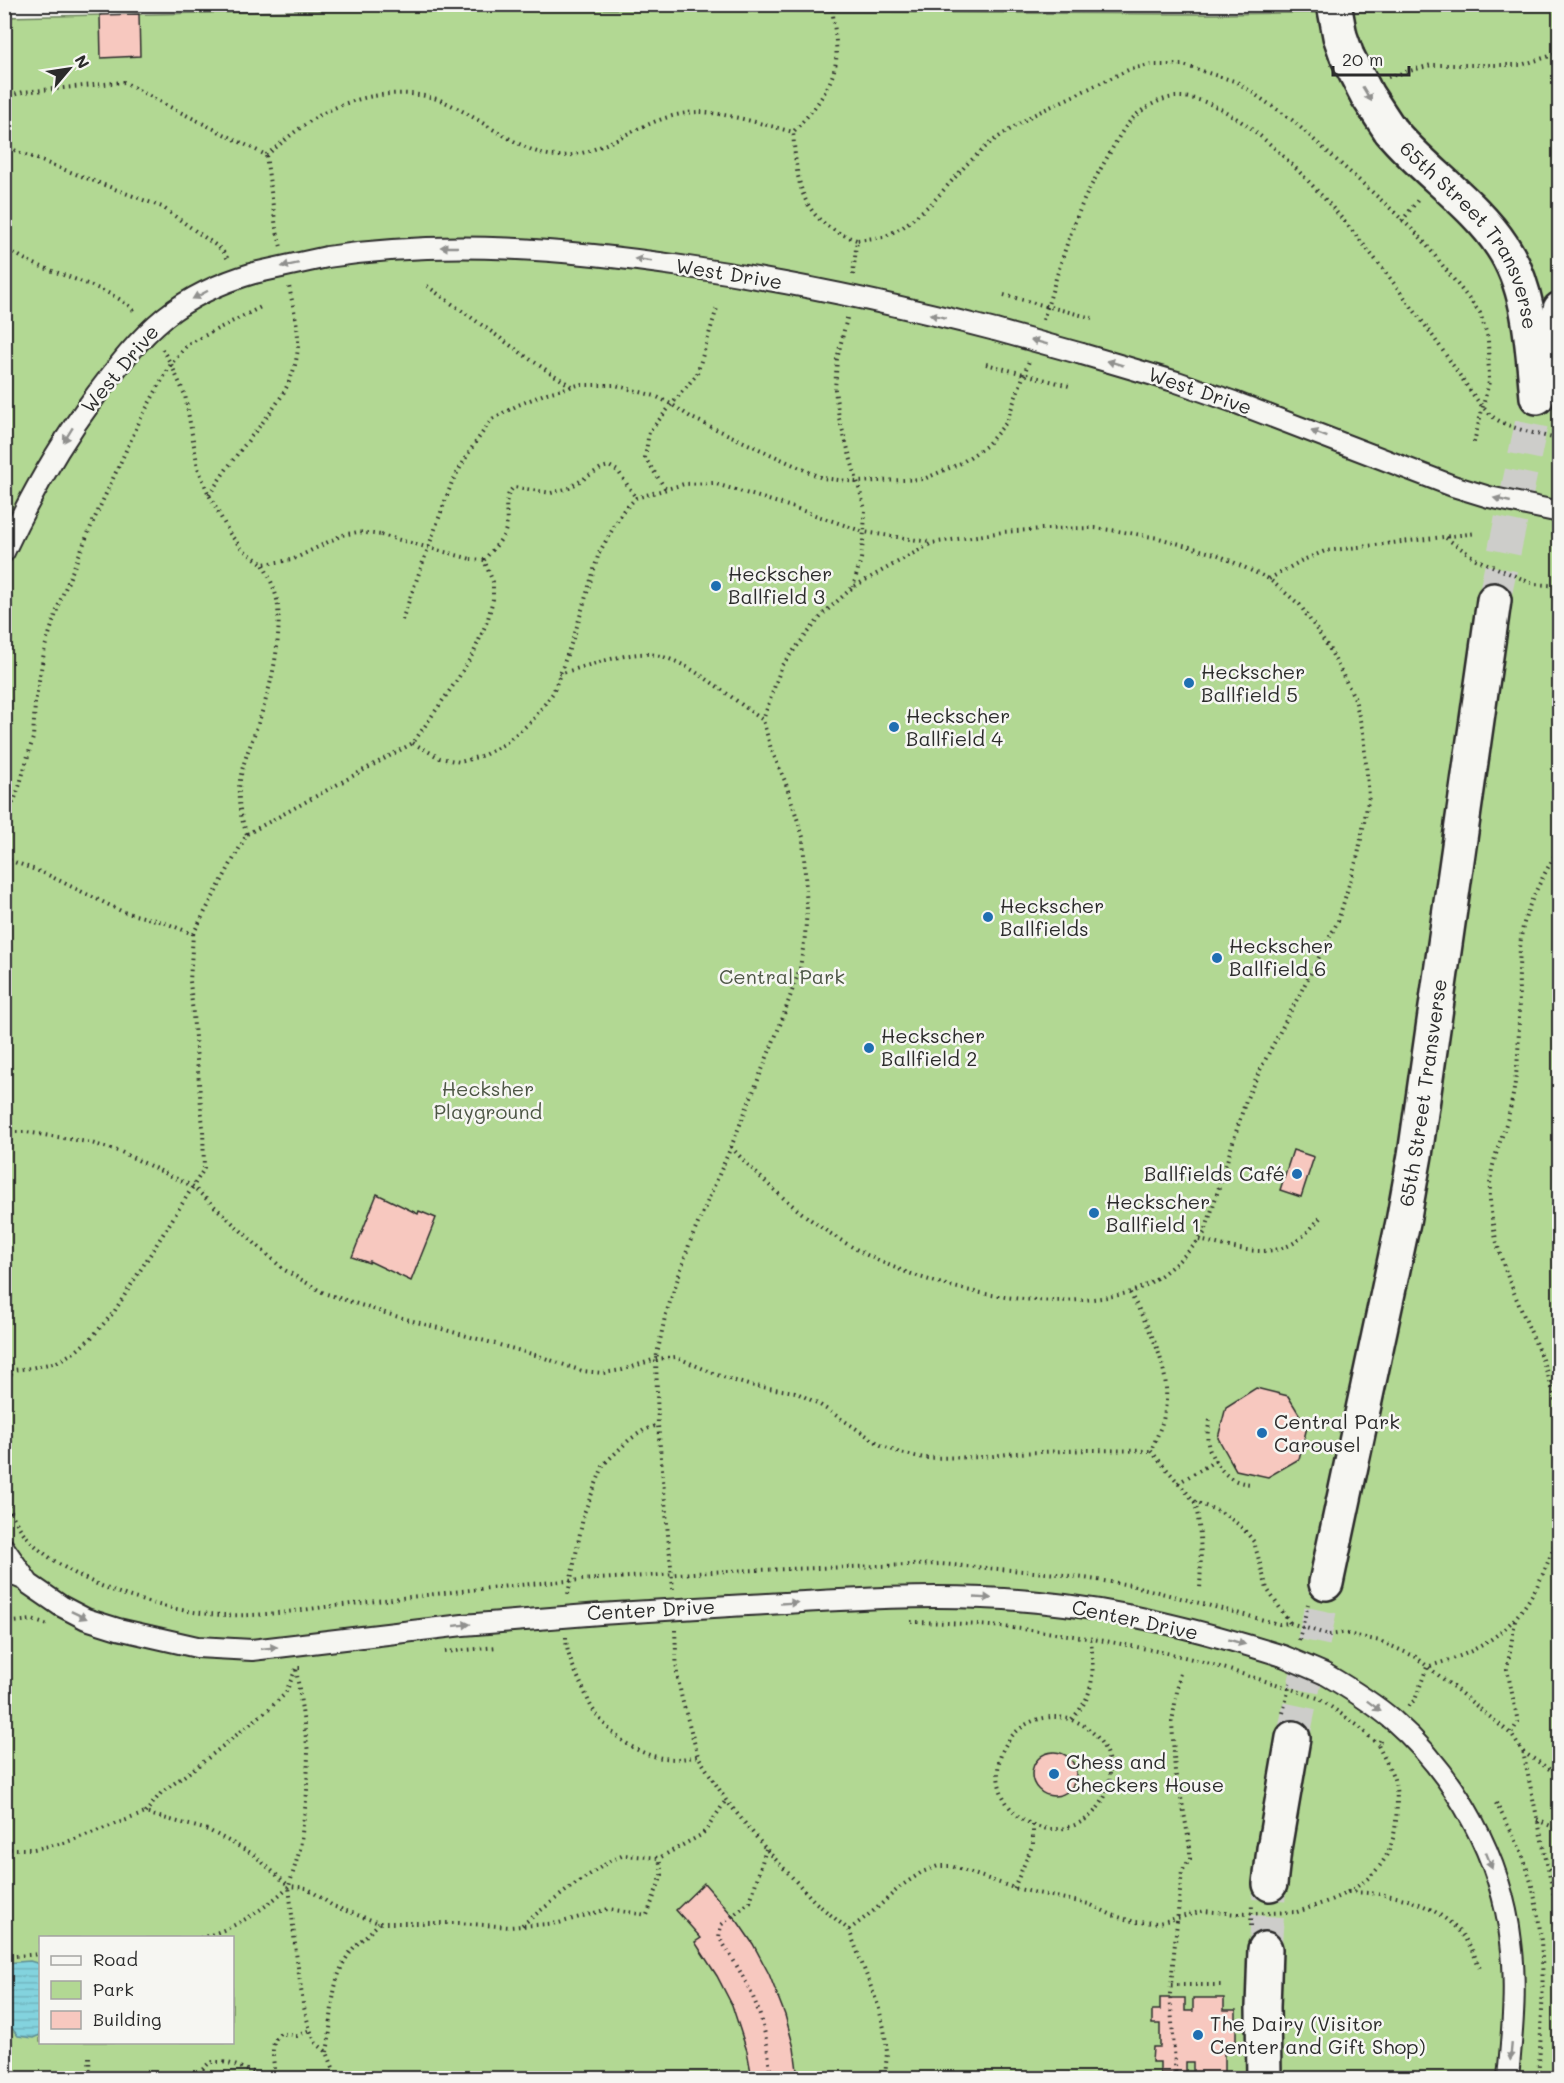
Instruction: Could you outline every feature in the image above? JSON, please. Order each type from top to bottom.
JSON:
[{"type":"main road","name":"65th Street Transverse","points":[[1334,4],[1347,56],[1367,95],[1390,130],[1419,163],[1489,228],[1511,262],[1521,289],[1528,319],[1537,397],[1552,351],[1560,309]]},
{"type":"main road","name":"65th Street Transverse","points":[[1326,1583],[1415,1155],[1494,600]]},
{"type":"main road","points":[[1270,1884],[1293,1738]]},
{"type":"main road","points":[[1264,2079],[1265,1949]]},
{"type":"street","name":"West Drive","points":[[4,552],[32,493],[75,424],[125,357],[151,330],[180,306],[213,288],[247,275],[327,257],[402,248],[451,247],[575,252],[716,271],[850,296],[995,330],[1082,354],[1234,402],[1453,486],[1489,497],[1560,512]]},
{"type":"street","name":"Center Drive","points":[[4,1548],[29,1584],[61,1606],[86,1618],[163,1641],[224,1649],[274,1648],[463,1625],[600,1614],[929,1596],[1039,1602],[1132,1616],[1226,1639],[1283,1656],[1325,1674],[1393,1720],[1422,1749],[1461,1802],[1484,1846],[1502,1893],[1511,1941],[1514,2010],[1508,2079]]},
{"type":"lane","name":"Center Drive","points":[[4,1574],[29,1584]]},
{"type":"path","points":[[832,4],[836,61],[827,86],[814,110],[793,132],[796,174],[804,200],[822,223],[845,237],[857,240],[884,237],[903,227],[932,203],[990,142],[1031,116],[1130,69],[1150,65],[1183,66],[1238,82],[1292,120],[1421,238],[1480,313],[1488,338],[1489,382],[1473,446]]},
{"type":"path","points":[[1382,80],[1431,65],[1521,65],[1560,53]]},
{"type":"path","points":[[4,98],[23,92],[124,82],[266,155]]},
{"type":"path","points":[[266,155],[306,124],[327,112],[358,100],[393,94],[414,94],[437,99],[528,149],[546,155],[578,154],[615,141],[647,124],[673,116],[698,112],[793,132]]},
{"type":"path","points":[[1041,326],[1084,201],[1125,126],[1136,115],[1153,104],[1177,97],[1191,98],[1204,101],[1219,109],[1260,136],[1310,183],[1376,259],[1483,408],[1503,423],[1560,440]]},
{"type":"path","points":[[4,144],[18,152],[162,207],[221,249],[247,275]]},
{"type":"path","points":[[266,155],[279,237]]},
{"type":"path","points":[[853,586],[861,559],[865,509],[839,418],[835,390],[837,359],[848,316],[857,240]]},
{"type":"path","points":[[4,246],[26,260],[99,290],[129,305],[134,310]]},
{"type":"path","points":[[427,286],[572,387]]},
{"type":"path","points":[[1004,295],[1092,318]]},
{"type":"path","points":[[4,819],[17,792],[31,747],[35,704],[45,647],[60,601],[141,418],[171,363],[188,344],[261,307]]},
{"type":"path","points":[[665,488],[645,458],[649,432],[697,374],[717,308]]},
{"type":"path","points":[[209,495],[230,463],[272,411],[290,382],[297,354],[297,327]]},
{"type":"path","points":[[159,343],[185,394],[198,468],[209,495],[230,534],[242,549],[263,564],[278,606],[277,639],[272,676],[237,796],[240,815],[247,834]]},
{"type":"path","points":[[402,620],[452,482],[492,419],[518,405],[547,393],[572,387],[615,385],[655,396],[692,418],[822,478],[856,482],[924,479],[961,463],[986,446],[1006,423],[1030,357]]},
{"type":"path","points":[[986,364],[1073,387]]},
{"type":"path","points":[[484,560],[506,529],[506,502],[509,491],[514,487],[551,493],[569,489],[600,468],[609,466],[618,471],[636,498]]},
{"type":"path","points":[[412,743],[440,758],[460,762],[484,755],[504,744],[532,721],[553,693],[575,633],[599,553],[623,511],[636,498],[684,484],[713,483],[864,532],[932,543],[1003,532],[1042,529],[1095,528],[1159,538],[1194,547],[1269,579],[1300,605],[1329,648],[1355,699],[1363,733],[1369,796],[1358,855],[1338,921],[1246,1100],[1212,1212],[1205,1232],[1199,1240],[1162,1275],[1130,1293],[1059,1301],[995,1296],[921,1277],[867,1255],[833,1235],[775,1191],[731,1148]]},
{"type":"path","points":[[263,564],[292,560],[342,535],[358,532],[381,535],[484,560]]},
{"type":"path","points":[[1269,579],[1325,551],[1477,533]]},
{"type":"path","points":[[1446,537],[1465,553],[1485,563],[1534,584],[1560,586]]},
{"type":"path","points":[[673,1566],[658,1425],[656,1359],[665,1317],[690,1242],[731,1148],[793,989],[803,952],[807,919],[803,837],[785,781],[771,749],[764,720],[782,665],[824,614],[853,586],[932,543]]},
{"type":"path","points":[[4,1371],[57,1362],[76,1351],[92,1337],[114,1312],[204,1168],[204,1128],[190,981],[193,934],[247,834],[412,743],[457,680],[474,652],[488,619],[493,599],[493,582],[484,560]]},
{"type":"path","points":[[559,674],[642,653],[668,659],[719,686],[764,720]]},
{"type":"path","points":[[1560,846],[1538,887],[1521,937],[1520,1037],[1516,1076],[1512,1102],[1497,1150],[1490,1184],[1491,1213],[1497,1241],[1539,1353],[1560,1424]]},
{"type":"path","points":[[4,858],[46,874],[123,912],[163,922],[193,934]]},
{"type":"path","points":[[4,1132],[26,1132],[88,1142],[121,1152],[192,1186],[283,1269],[324,1293],[388,1314],[539,1356],[582,1371],[622,1370],[656,1359],[676,1357],[748,1385],[795,1392],[817,1402],[881,1445],[900,1453],[924,1458],[1089,1450],[1151,1451],[1195,1502],[1200,1521],[1200,1591]]},
{"type":"path","points":[[1199,1240],[1260,1252],[1275,1250],[1294,1243],[1320,1218]]},
{"type":"path","points":[[1130,1293],[1156,1343],[1164,1369],[1166,1386],[1163,1420],[1151,1451]]},
{"type":"path","points":[[4,1398],[12,1371]]},
{"type":"path","points":[[1210,1420],[1207,1445],[1215,1461],[1228,1477],[1241,1483],[1252,1484]]},
{"type":"path","points":[[1178,1483],[1215,1461]]},
{"type":"path","points":[[4,1495],[24,1534],[45,1553],[81,1576],[110,1590],[200,1613],[273,1614],[441,1594],[597,1579],[727,1571]]},
{"type":"path","points":[[1195,1502],[1221,1512],[1247,1533],[1256,1548],[1267,1589],[1290,1623],[1329,1635],[1343,1633],[1380,1641],[1416,1656],[1511,1734],[1523,1752],[1560,1924]]},
{"type":"path","points":[[1511,1734],[1518,1722],[1507,1669],[1515,1620]]},
{"type":"path","points":[[905,1622],[1023,1628],[1167,1653],[1318,1698],[1357,1725],[1378,1745]]},
{"type":"path","points":[[555,1642],[575,1640]]},
{"type":"path","points":[[1072,1719],[1085,1702],[1088,1692],[1093,1671],[1091,1640]]},
{"type":"path","points":[[675,1642],[677,1674],[682,1699],[698,1755],[726,1800],[766,1849],[815,1902],[849,1930],[878,2005],[884,2028],[887,2052],[885,2079]]},
{"type":"path","points":[[439,1653],[508,1646]]},
{"type":"path","points":[[296,1668],[308,1667]]},
{"type":"path","points":[[4,1850],[34,1849],[64,1843],[145,1813],[161,1793],[203,1762],[285,1694],[296,1668]]},
{"type":"path","points":[[296,1668],[308,1752],[307,1793],[300,1849],[289,1886],[299,1980],[310,2030],[316,2043],[327,2052]]},
{"type":"path","points":[[1176,2079],[1171,1985],[1182,1871],[1190,1859],[1183,1807],[1175,1772],[1172,1722],[1180,1673]]},
{"type":"path","points":[[1055,1716],[1072,1719],[1088,1728],[1100,1740],[1108,1756],[1110,1775],[1107,1792],[1098,1808],[1077,1824],[1051,1829],[1033,1825],[1018,1816],[1006,1803],[999,1787],[998,1770],[1001,1753],[1010,1738],[1022,1726],[1038,1719],[1055,1716]]},
{"type":"path","points":[[1523,1752],[1560,1776]]},
{"type":"path","points":[[522,1925],[571,1887],[610,1861],[624,1855],[658,1858],[701,1835],[726,1800]]},
{"type":"path","points":[[145,1813],[208,1830],[253,1854],[289,1886],[307,1888],[333,1906],[379,1923],[459,1923],[510,1927],[559,1923],[608,1909],[647,1915],[662,1875],[658,1858]]},
{"type":"path","points":[[1536,1820],[1560,1830]]},
{"type":"path","points":[[1014,1888],[1033,1844],[1033,1825]]},
{"type":"path","points":[[766,1849],[750,1902],[721,1926],[719,1937],[743,1975],[763,2020],[769,2052],[770,2079]]},
{"type":"path","points":[[849,1930],[901,1886],[922,1872],[938,1866],[951,1866],[1014,1888],[1089,1904],[1135,1922],[1160,1923],[1203,1911],[1238,1914],[1297,1912]]},
{"type":"path","points":[[206,1936],[242,1921],[270,1904],[289,1886]]},
{"type":"path","points":[[1347,1892],[1399,1896],[1423,1905],[1445,1920],[1460,1935],[1470,1947],[1481,1972]]},
{"type":"path","points":[[336,2079],[327,2052],[334,1988],[347,1956],[379,1923]]},
{"type":"path","points":[[4,1957],[39,1954]]},
{"type":"path","points":[[1171,1985],[1225,1985]]},
{"type":"path","points":[[274,2074],[271,2051],[277,2035],[280,2033],[297,2036],[310,2030]]},
{"type":"path","points":[[89,2057],[90,2079]]},
{"type":"path","points":[[194,2079],[210,2062],[228,2061],[253,2072],[274,2074],[281,2079]]},
{"type":"green space","name":"Central Park","points":[[489,7],[1207,14],[1559,10],[1559,2078],[5,2078],[4,17]]},
{"type":"water","points":[[30,1961],[39,1964],[39,2035],[33,2038],[18,2036],[5,2020],[5,1963]]},
{"type":"building","points":[[139,14],[140,56],[101,58],[100,15]]},
{"type":"building","name":"Ballfields Café","points":[[1293,1150],[1314,1157],[1301,1197],[1280,1190]]},
{"type":"building","points":[[377,1194],[418,1214],[419,1211],[436,1218],[411,1281],[369,1261],[369,1263],[352,1257]]},
{"type":"building","name":"Central Park Carousel","points":[[1256,1388],[1288,1396],[1307,1427],[1299,1459],[1268,1477],[1236,1470],[1218,1438],[1226,1407]]},
{"type":"building","name":"Chess and Checkers House","points":[[1054,1752],[1070,1758],[1076,1774],[1070,1790],[1054,1796],[1038,1790],[1032,1774],[1038,1758]]},
{"type":"building","points":[[704,1883],[738,1922],[769,1974],[785,2015],[794,2048],[798,2078],[752,2078],[747,2051],[732,2005],[695,1942],[701,1938],[676,1910]]},
{"type":"building","name":"The Dairy (Visitor Center and Gift Shop)","points":[[1160,1998],[1185,1998],[1185,2011],[1193,2011],[1193,1998],[1224,1998],[1224,2010],[1236,2010],[1236,2051],[1224,2051],[1224,2074],[1193,2074],[1193,2062],[1186,2062],[1186,2073],[1160,2073],[1160,2062],[1152,2062],[1153,2047],[1160,2047],[1160,2024],[1152,2024],[1152,2010],[1160,2010]]},
{"type":"tunnel","points":[[1494,600],[1537,397]]},
{"type":"tunnel","points":[[1293,1738],[1326,1583]]},
{"type":"tunnel","points":[[1265,1949],[1270,1884]]},
{"type":"place","name":"Heckscher Ballfield 3","points":[[716,586]]},
{"type":"place","name":"Heckscher Ballfield 5","points":[[1189,683]]},
{"type":"place","name":"Heckscher Ballfield 4","points":[[894,727]]},
{"type":"place","name":"Heckscher Ballfields","points":[[988,917]]},
{"type":"place","name":"Heckscher Ballfield 6","points":[[1217,958]]},
{"type":"place","name":"Heckscher Ballfield 2","points":[[869,1048]]},
{"type":"place","name":"Ballfields Café","points":[[1297,1174]]},
{"type":"place","name":"Heckscher Ballfield 1","points":[[1094,1213]]},
{"type":"place","name":"Central Park Carousel","points":[[1262,1433]]},
{"type":"place","name":"Chess and Checkers House","points":[[1054,1774]]},
{"type":"place","name":"The Dairy (Visitor Center and Gift Shop)","points":[[1198,2035]]},
{"type":"park label","name":"Hecksher Playground","points":[[488,1100]]}]
